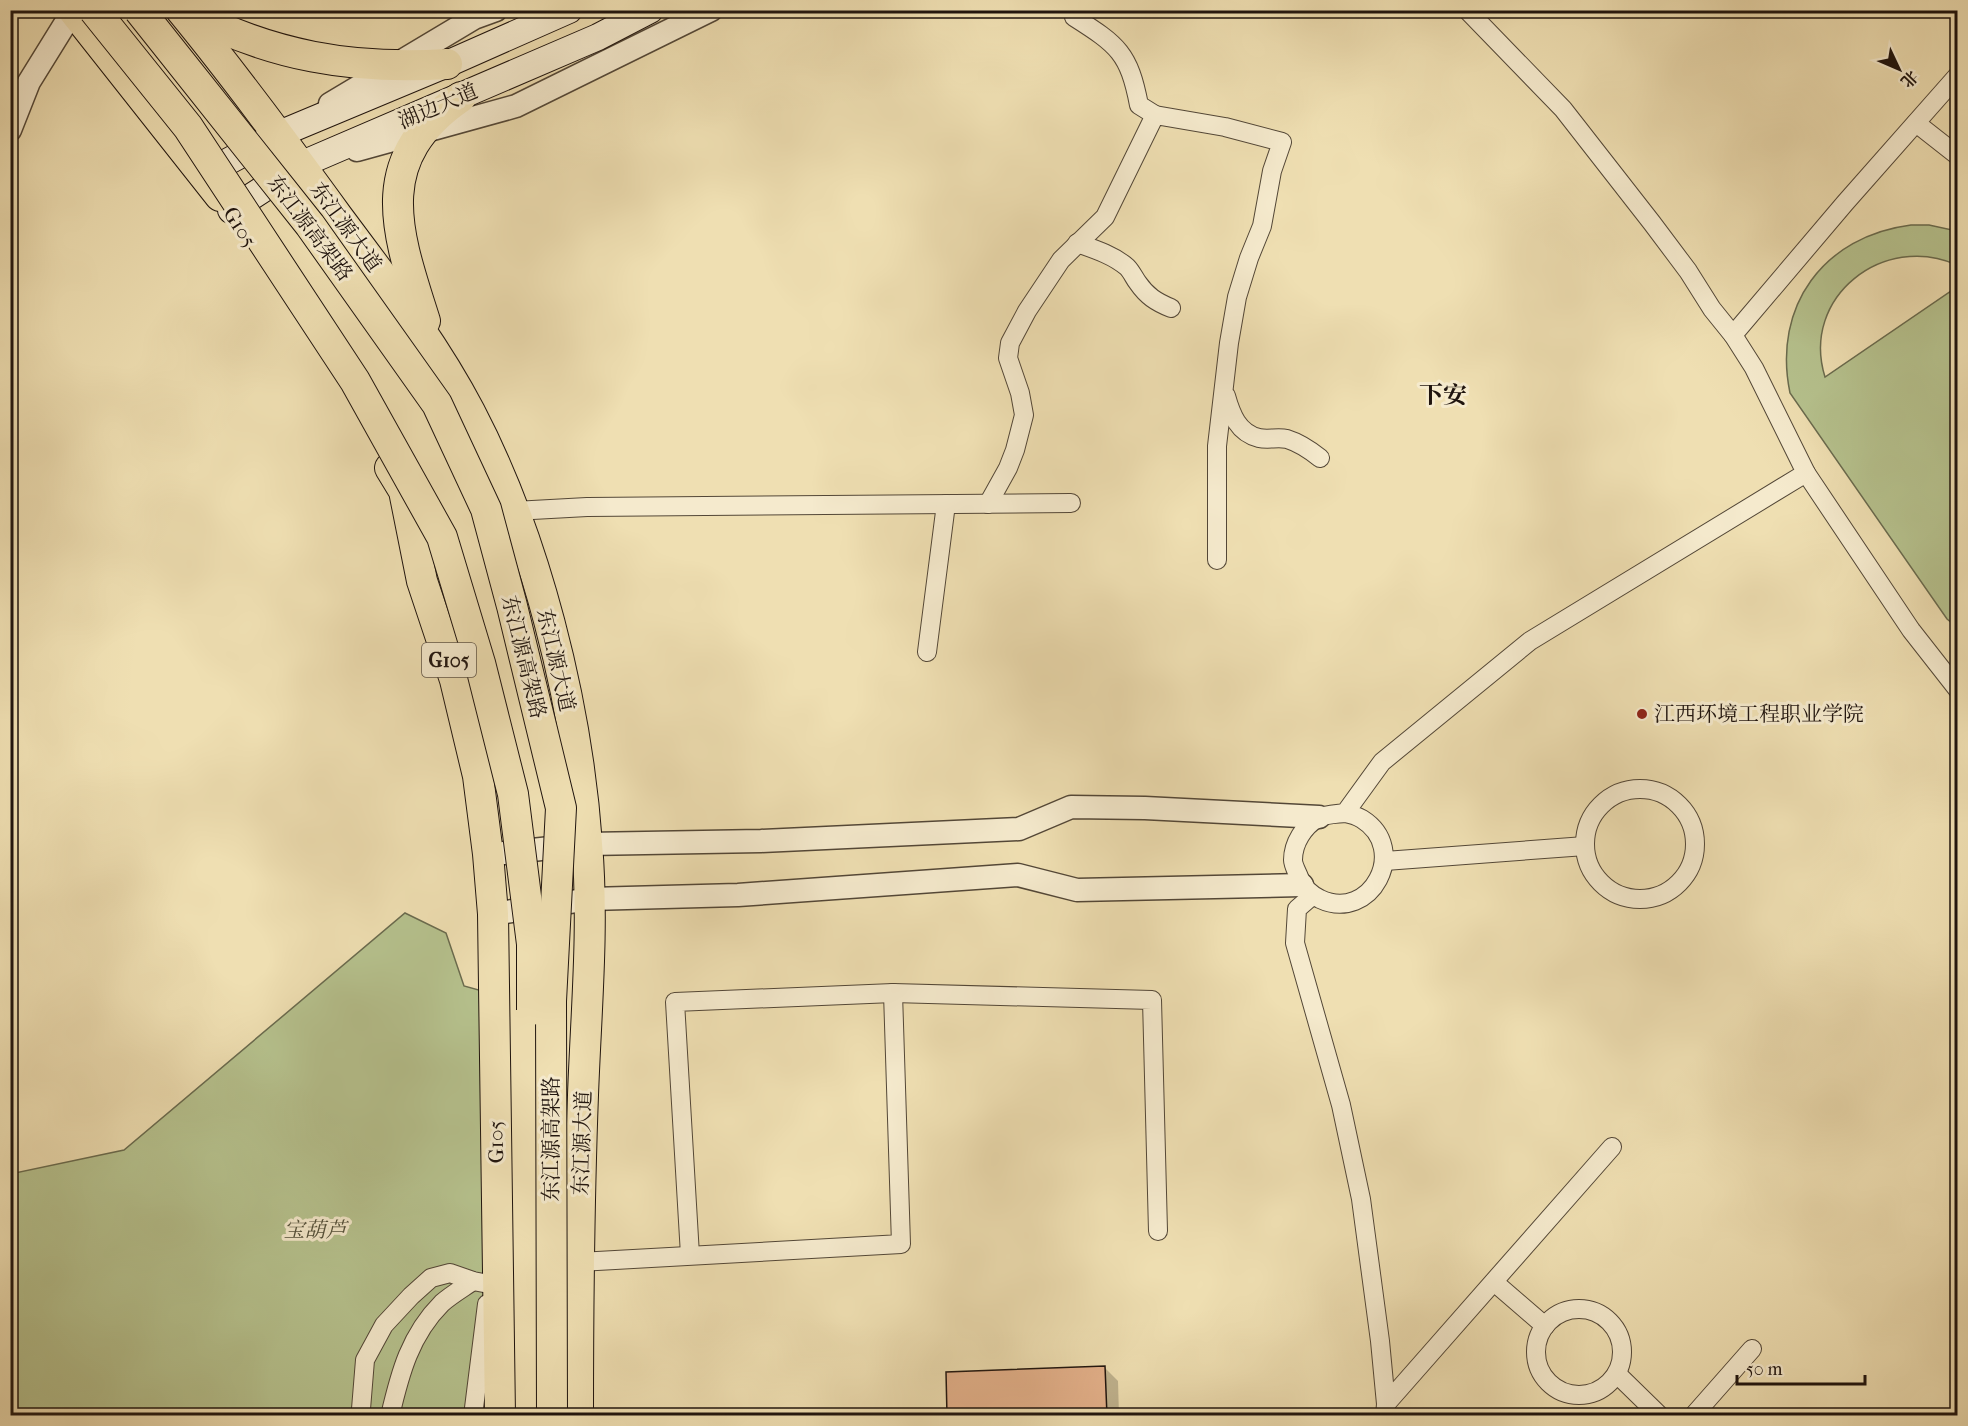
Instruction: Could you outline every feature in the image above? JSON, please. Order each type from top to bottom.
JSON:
[{"type":"highway","name":"东江源高架路","points":[[94,10],[188,127],[355,381],[442,537],[480,663],[513,794],[532,944],[531,1416]]},
{"type":"highway","name":"东江源高架路","points":[[139,10],[310,225],[436,404],[486,509],[561,808],[551,1000],[552,1416]]},
{"type":"highway","points":[[183,10],[234,34],[293,53],[354,64],[393,66],[447,64]]},
{"type":"highway","name":"东江源大道","points":[[183,10],[383,277],[434,350],[471,413],[514,511],[538,583],[561,674],[579,770],[590,899],[579,1262],[578,1416]]},
{"type":"highway","name":"G105","points":[[73,11],[231,210],[404,491],[422,581],[455,680],[478,776],[488,854],[493,914],[500,1416]]},
{"type":"highway","points":[[434,350],[405,256],[397,210],[401,177],[406,161],[422,132],[446,107],[461,97]]},
{"type":"highway","points":[[565,1416],[569,1100],[588,960]]},
{"type":"highway","points":[[495,1017],[511,1089],[512,1394],[515,1416]]},
{"type":"main road","name":"湖边大道","points":[[203,175],[277,135],[569,10]]},
{"type":"main road","name":"湖边大道","points":[[231,210],[300,165],[597,37],[650,10]]},
{"type":"street","points":[[277,135],[474,18],[496,10]]},
{"type":"street","points":[[300,165],[516,106],[711,10]]},
{"type":"street","points":[[1467,10],[1563,109],[1688,271],[1754,368],[1806,473],[1911,630],[1958,690]]},
{"type":"street","points":[[10,130],[28,82],[73,11]]},
{"type":"street","points":[[1074,17],[1115,45],[1125,59],[1134,82],[1139,105],[1155,115],[1225,127],[1282,142],[1272,171],[1262,226],[1251,251],[1237,297],[1217,446],[1217,560]]},
{"type":"street","points":[[1733,335],[1958,75]]},
{"type":"street","points":[[988,504],[1008,468],[1024,415],[1020,393],[1008,358],[1010,343],[1060,260],[1105,217],[1155,115]]},
{"type":"street","points":[[1916,123],[1958,156]]},
{"type":"street","points":[[1077,243],[1121,262],[1130,269],[1142,288],[1155,302],[1171,308]]},
{"type":"street","points":[[1224,388],[1232,417],[1244,430],[1259,438],[1286,439],[1299,444],[1320,458]]},
{"type":"street","points":[[1345,813],[1382,762],[1530,641],[1806,473]]},
{"type":"street","points":[[514,511],[587,507],[1071,503]]},
{"type":"street","points":[[927,652],[945,504]]},
{"type":"street","points":[[1644,789],[1664,794],[1680,806],[1692,822],[1696,842],[1693,862],[1675,887],[1657,897],[1637,900],[1617,894],[1600,883],[1589,866],[1585,846],[1592,816],[1606,801],[1624,791],[1644,789]]},
{"type":"street","points":[[488,854],[587,844],[761,841],[1019,829],[1071,807],[1145,808],[1319,817],[1345,813],[1361,818],[1374,829],[1383,844],[1384,861],[1380,877],[1371,890],[1358,899],[1343,904],[1327,903],[1307,890],[1293,860],[1300,835],[1319,817]]},
{"type":"street","points":[[1384,861],[1585,846]]},
{"type":"street","points":[[493,914],[590,899],[738,894],[1018,875],[1077,890],[1307,890]]},
{"type":"street","points":[[1307,890],[1297,909],[1295,943],[1341,1105],[1361,1199],[1380,1341],[1385,1410]]},
{"type":"street","points":[[690,1255],[675,1002],[892,993],[1152,1000],[1158,1231]]},
{"type":"street","points":[[579,1262],[902,1244],[892,993]]},
{"type":"street","points":[[473,1416],[481,1282],[489,1051]]},
{"type":"street","points":[[1385,1410],[1612,1147]]},
{"type":"street","points":[[361,1409],[365,1360],[384,1324],[394,1313],[431,1278],[450,1273],[481,1282]]},
{"type":"street","points":[[390,1416],[402,1366],[424,1326],[443,1303],[481,1282]]},
{"type":"street","points":[[1494,1282],[1545,1326]]},
{"type":"street","points":[[1580,1309],[1590,1310],[1608,1320],[1619,1335],[1622,1345],[1617,1374],[1603,1389],[1584,1395],[1564,1393],[1555,1388],[1542,1374],[1536,1355],[1540,1335],[1545,1326],[1560,1314],[1580,1309]]},
{"type":"street","points":[[1693,1416],[1752,1349]]},
{"type":"street","points":[[1617,1374],[1660,1416]]},
{"type":"green space","points":[[1911,225],[1929,225],[1957,231],[1957,265],[1929,257],[1902,257],[1877,265],[1854,279],[1837,298],[1825,321],[1820,348],[1825,377],[1957,287],[1957,627],[1947,619],[1790,393],[1786,361],[1789,332],[1797,305],[1811,280],[1830,260],[1853,244],[1880,232]]},
{"type":"green space","name":"宝葫芦","points":[[405,913],[446,933],[464,986],[504,997],[499,1415],[11,1415],[10,1174],[124,1150]]},
{"type":"building","points":[[1105,1366],[1107,1416],[947,1416],[946,1372]]},
{"type":"place","name":"江西环境工程职业学院","points":[[1642,714]]},
{"type":"district","name":"下安","points":[[1443,395]]}]
